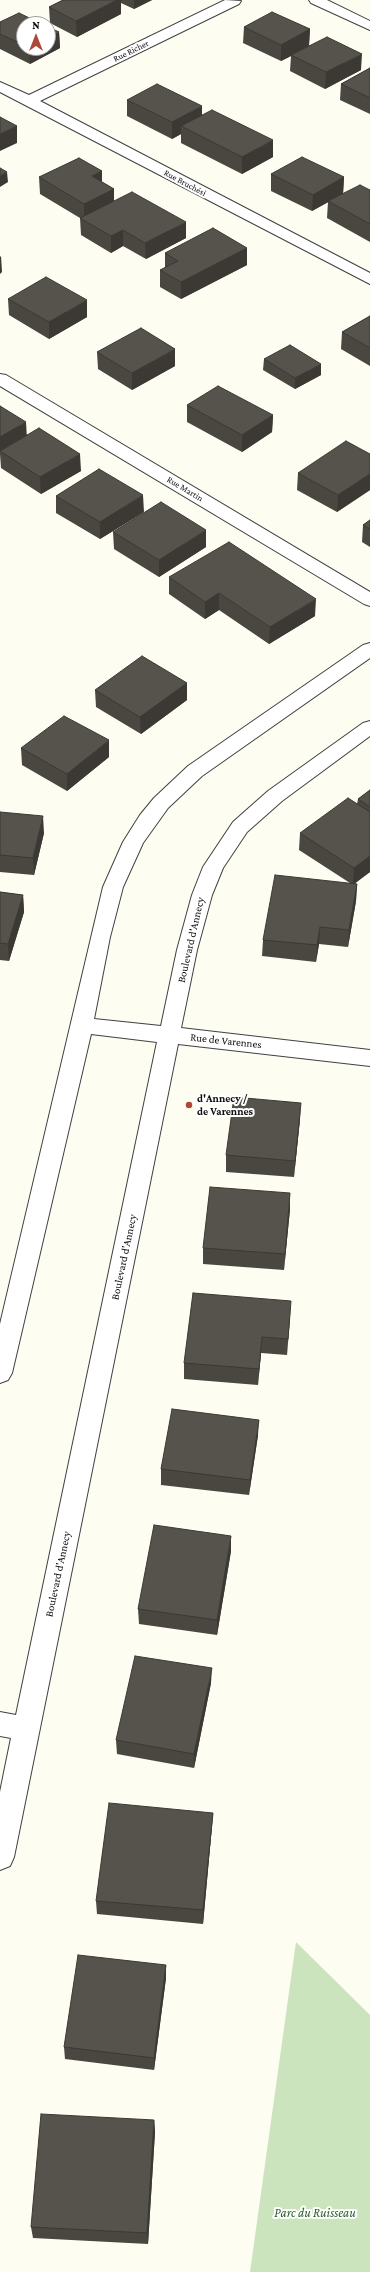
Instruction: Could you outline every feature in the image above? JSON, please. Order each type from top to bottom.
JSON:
[{"type":"street","points":[[316,0],[370,26]]},
{"type":"street","name":"Rue Richer","points":[[28,101],[234,1]]},
{"type":"street","name":"Rue Bruchési","points":[[0,86],[370,279]]},
{"type":"street","name":"Rue Martin","points":[[0,379],[370,600]]},
{"type":"street","points":[[0,1373],[82,1025],[100,937],[113,887],[130,847],[146,820],[178,786],[218,754],[370,649]]},
{"type":"street","name":"Boulevard d'Annecy","points":[[0,1857],[194,921],[213,867],[240,827],[255,812],[370,726]]},
{"type":"street","name":"Rue de Varennes","points":[[82,1025],[370,1058]]},
{"type":"street","points":[[0,1724],[26,1728]]},
{"type":"green space","name":"Parc du Ruisseau","points":[[296,1942],[370,2015],[370,2272],[250,2272]]},
{"type":"building","points":[[63,0],[117,0],[76,21],[49,7]]},
{"type":"building","points":[[272,12],[310,29],[281,45],[244,27]]},
{"type":"building","points":[[19,13],[25,16],[16,16],[16,41],[0,34],[0,22]]},
{"type":"building","points":[[327,37],[362,54],[326,72],[291,55]]},
{"type":"building","points":[[370,68],[370,98],[341,84]]},
{"type":"building","points":[[157,84],[202,106],[172,122],[127,100]]},
{"type":"building","points":[[212,110],[273,140],[242,157],[181,126]]},
{"type":"building","points":[[0,117],[17,126],[0,134]]},
{"type":"building","points":[[302,157],[344,177],[313,195],[271,174]]},
{"type":"building","points":[[79,158],[102,171],[92,176],[114,189],[84,204],[39,177]]},
{"type":"building","points":[[0,168],[7,172],[0,176]]},
{"type":"building","points":[[360,185],[370,190],[370,224],[328,201]]},
{"type":"building","points":[[132,192],[186,222],[145,243],[123,230],[111,236],[80,218]]},
{"type":"building","points":[[213,228],[247,248],[181,282],[160,270],[178,261],[165,253]]},
{"type":"building","points":[[46,277],[87,300],[49,322],[8,299]]},
{"type":"building","points":[[370,316],[370,348],[342,332]]},
{"type":"building","points":[[141,328],[175,349],[132,373],[97,352]]},
{"type":"building","points":[[290,345],[321,364],[295,378],[264,359]]},
{"type":"building","points":[[218,386],[273,415],[242,435],[187,405]]},
{"type":"building","points":[[0,406],[26,422],[0,437]]},
{"type":"building","points":[[39,428],[80,454],[40,477],[0,451]]},
{"type":"building","points":[[346,441],[370,454],[370,474],[338,495],[298,473]]},
{"type":"building","points":[[99,469],[143,495],[100,522],[56,496]]},
{"type":"building","points":[[161,502],[206,530],[159,560],[113,532]]},
{"type":"building","points":[[370,520],[370,529],[363,525]]},
{"type":"building","points":[[229,542],[316,599],[270,627],[219,593],[205,602],[169,577]]},
{"type":"building","points":[[142,656],[187,683],[140,717],[95,690]]},
{"type":"building","points":[[64,716],[109,740],[67,774],[21,748]]},
{"type":"building","points":[[370,790],[370,807],[358,799]]},
{"type":"building","points":[[348,798],[370,812],[370,856],[354,868],[300,833]]},
{"type":"building","points":[[0,812],[43,816],[33,858],[0,855]]},
{"type":"building","points":[[275,875],[357,884],[349,930],[320,927],[317,945],[263,940]]},
{"type":"building","points":[[0,892],[23,895],[8,944],[0,943]]},
{"type":"building","points":[[234,1097],[301,1103],[295,1161],[226,1155]]},
{"type":"building","points":[[210,1187],[290,1193],[285,1254],[203,1248]]},
{"type":"building","points":[[193,1293],[291,1301],[288,1339],[262,1337],[259,1369],[184,1363]]},
{"type":"building","points":[[172,1409],[259,1420],[250,1480],[161,1469]]},
{"type":"building","points":[[154,1525],[231,1536],[217,1620],[138,1609]]},
{"type":"building","points":[[135,1656],[212,1668],[194,1754],[116,1740]]},
{"type":"building","points":[[109,1803],[213,1813],[203,1910],[96,1901]]},
{"type":"building","points":[[78,1955],[166,1965],[154,2058],[64,2047]]},
{"type":"building","points":[[41,2114],[154,2120],[147,2233],[31,2227]]},
{"type":"place","name":"d'Annecy / de Varennes","points":[[189,1105]]}]
